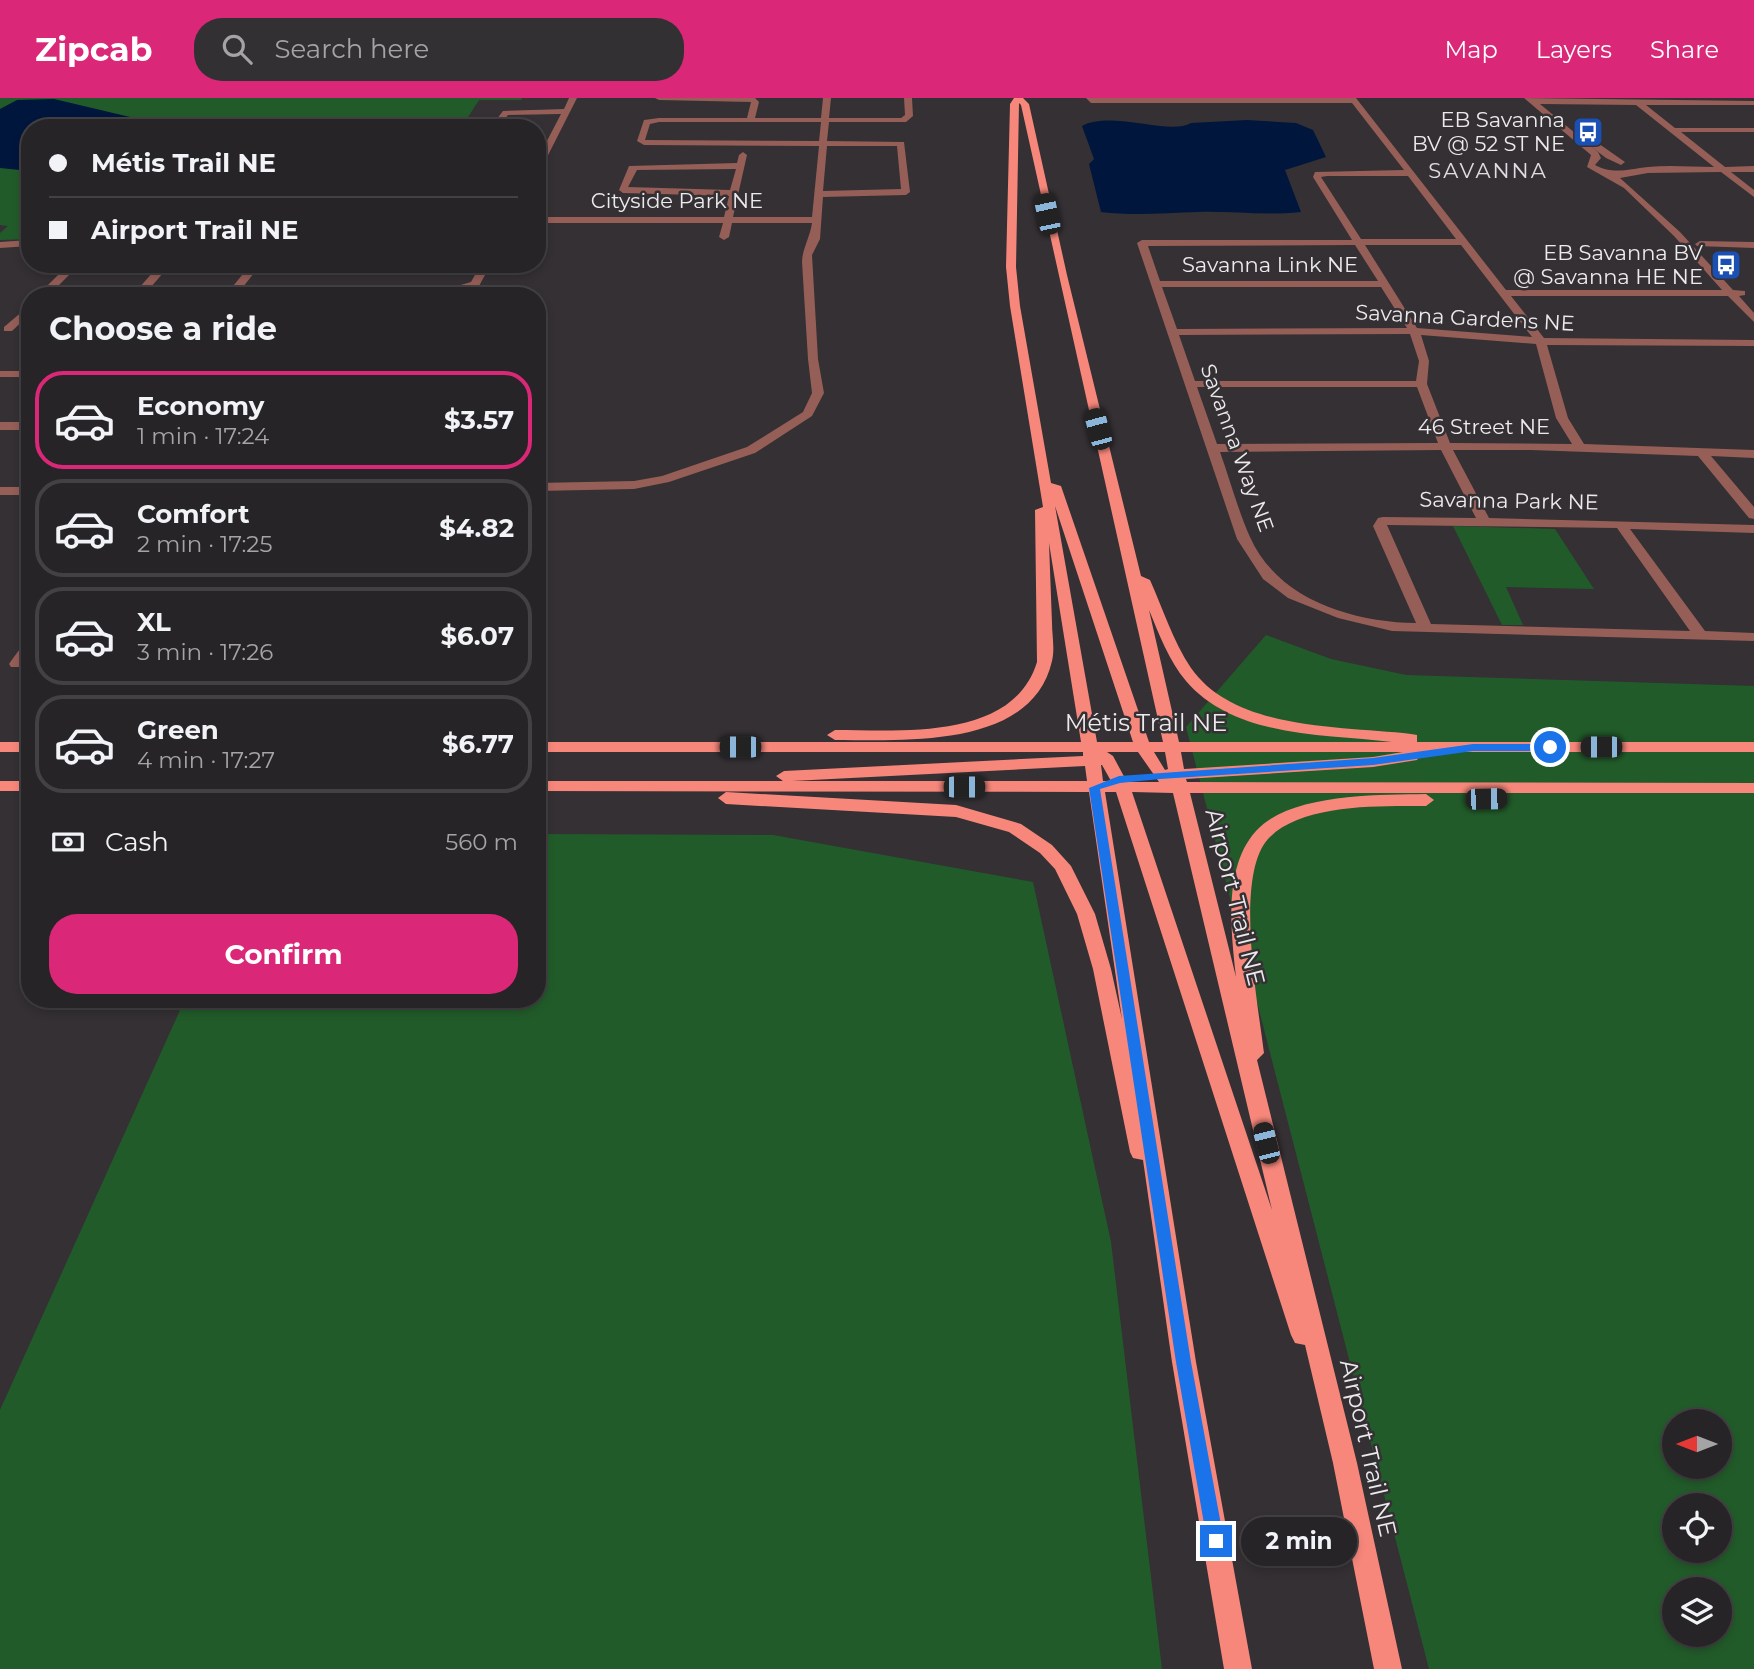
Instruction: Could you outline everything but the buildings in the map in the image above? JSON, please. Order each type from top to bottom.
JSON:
[{"type":"main road","name":"Airport Trail NE","points":[[1238,1669],[1184,1362],[1094,788],[1096,756],[1014,306],[1011,267],[1014,104],[1018,98],[1025,104],[1064,291],[1130,554],[1173,747],[1172,779],[1260,1116],[1345,1463],[1388,1669]]},
{"type":"main road","points":[[546,739],[913,733],[975,725],[1004,714],[1026,698],[1040,678],[1046,657],[1037,433]]},
{"type":"main road","points":[[1037,433],[1145,751],[1172,779],[1754,788]]},
{"type":"main road","points":[[1130,554],[1163,621],[1175,654],[1193,681],[1235,711],[1309,728],[1370,733],[1473,748]]},
{"type":"main road","points":[[0,747],[21,747]]},
{"type":"main road","name":"Métis Trail NE","points":[[546,747],[1096,756],[1173,747],[1754,747]]},
{"type":"main road","points":[[546,788],[1094,788],[1120,783],[1373,762],[1473,748]]},
{"type":"main road","points":[[613,786],[1096,756],[1120,783],[1345,1463]]},
{"type":"main road","points":[[0,786],[21,786]]},
{"type":"main road","points":[[546,788],[956,811],[1015,828],[1046,849],[1062,866],[1076,892],[1102,969],[1184,1362]]},
{"type":"main road","points":[[1260,1116],[1242,926],[1243,871],[1250,850],[1263,834],[1280,822],[1327,807],[1405,800],[1754,796]]},
{"type":"street","points":[[546,152],[573,98]]},
{"type":"street","points":[[659,98],[752,99],[755,102],[750,120]]},
{"type":"street","points":[[546,487],[634,485],[666,479],[751,450],[808,414],[818,393],[813,359],[807,255],[815,239],[827,98]]},
{"type":"street","points":[[819,194],[906,192],[901,144],[647,143],[641,141],[647,122],[903,120],[909,116],[908,98]]},
{"type":"street","points":[[1090,98],[1091,101],[1354,100],[1541,342],[1562,418],[1579,446]]},
{"type":"street","points":[[1748,98],[1754,102]]},
{"type":"street","points":[[1536,100],[1754,102]]},
{"type":"street","points":[[1536,100],[1595,154],[1597,158],[1591,163],[1592,167],[1627,186],[1669,225],[1754,319]]},
{"type":"street","points":[[1536,100],[1629,168]]},
{"type":"street","points":[[1635,100],[1754,194]]},
{"type":"street","points":[[500,119],[510,112],[567,111]]},
{"type":"street","points":[[1676,130],[1754,130]]},
{"type":"street","points":[[724,237],[746,142]]},
{"type":"street","points":[[1594,161],[1629,168]]},
{"type":"street","points":[[735,193],[623,190],[632,168],[741,166]]},
{"type":"street","points":[[1602,172],[1629,168],[1754,167]]},
{"type":"street","points":[[1629,168],[1627,178],[1631,183],[1656,201],[1700,244],[1754,307]]},
{"type":"street","points":[[1410,173],[1318,174],[1317,177],[1414,331],[1424,360],[1421,384],[1446,446],[1484,521]]},
{"type":"street","name":"Cityside Park NE","points":[[546,220],[817,220]]},
{"type":"street","name":"Savanna Way NE","points":[[1463,242],[1142,243],[1244,539],[1268,576],[1304,601],[1347,618],[1426,629],[1754,637]]},
{"type":"street","points":[[3,247],[21,244]]},
{"type":"street","points":[[1700,244],[1754,245]]},
{"type":"street","points":[[51,287],[66,273]]},
{"type":"street","points":[[145,287],[158,273]]},
{"type":"street","points":[[237,287],[249,273]]},
{"type":"street","points":[[465,287],[475,284],[481,273]]},
{"type":"street","name":"Savanna Link NE","points":[[1156,284],[1384,284]]},
{"type":"street","points":[[1504,293],[1741,293]]},
{"type":"street","points":[[4,328],[21,315]]},
{"type":"street","name":"Savanna Gardens NE","points":[[1173,332],[1414,331],[1541,342],[1754,343]]},
{"type":"street","points":[[0,374],[21,374]]},
{"type":"street","points":[[1192,384],[1421,384]]},
{"type":"street","points":[[0,426],[21,426]]},
{"type":"street","name":"46 Street NE","points":[[1213,448],[1579,446],[1754,454]]},
{"type":"street","points":[[1701,452],[1754,515]]},
{"type":"street","points":[[0,480],[21,480]]},
{"type":"street","points":[[0,491],[21,491]]},
{"type":"street","name":"Savanna Park NE","points":[[1426,629],[1380,526],[1383,521],[1484,521],[1754,529]]},
{"type":"street","points":[[1621,525],[1701,636]]},
{"type":"green space","points":[[0,98],[522,98],[479,100],[467,119],[21,119],[21,239],[0,240],[0,233],[8,226],[0,225]]},
{"type":"green space","points":[[1453,526],[1555,529],[1594,589],[1506,587],[1523,625],[1502,625]]},
{"type":"green space","points":[[1266,635],[1331,659],[1406,675],[1754,686],[1754,1669],[1429,1669],[1186,727]]},
{"type":"green space","points":[[546,834],[773,835],[1033,882],[1111,1242],[1162,1669],[0,1669],[0,1410],[181,1008],[546,1008]]},
{"type":"water","points":[[54,99],[139,119],[21,119],[21,170],[0,168],[0,109],[17,100]]},
{"type":"water","points":[[1247,120],[1296,123],[1313,130],[1326,157],[1285,170],[1301,212],[1101,212],[1089,164],[1094,159],[1082,126],[1094,122],[1124,121],[1169,127]]},
{"type":"place","name":"EB Savanna BV @ 52 ST NE","points":[[1588,132]]},
{"type":"place","name":"EB Savanna BV @ Savanna HE NE","points":[[1726,265]]},
{"type":"district","name":"SAVANNA","points":[[1488,171]]},
{"type":"route","points":[[1216,1541],[1184,1362],[1094,788],[1119,780],[1160,775],[1373,762],[1473,748],[1550,747]]}]
